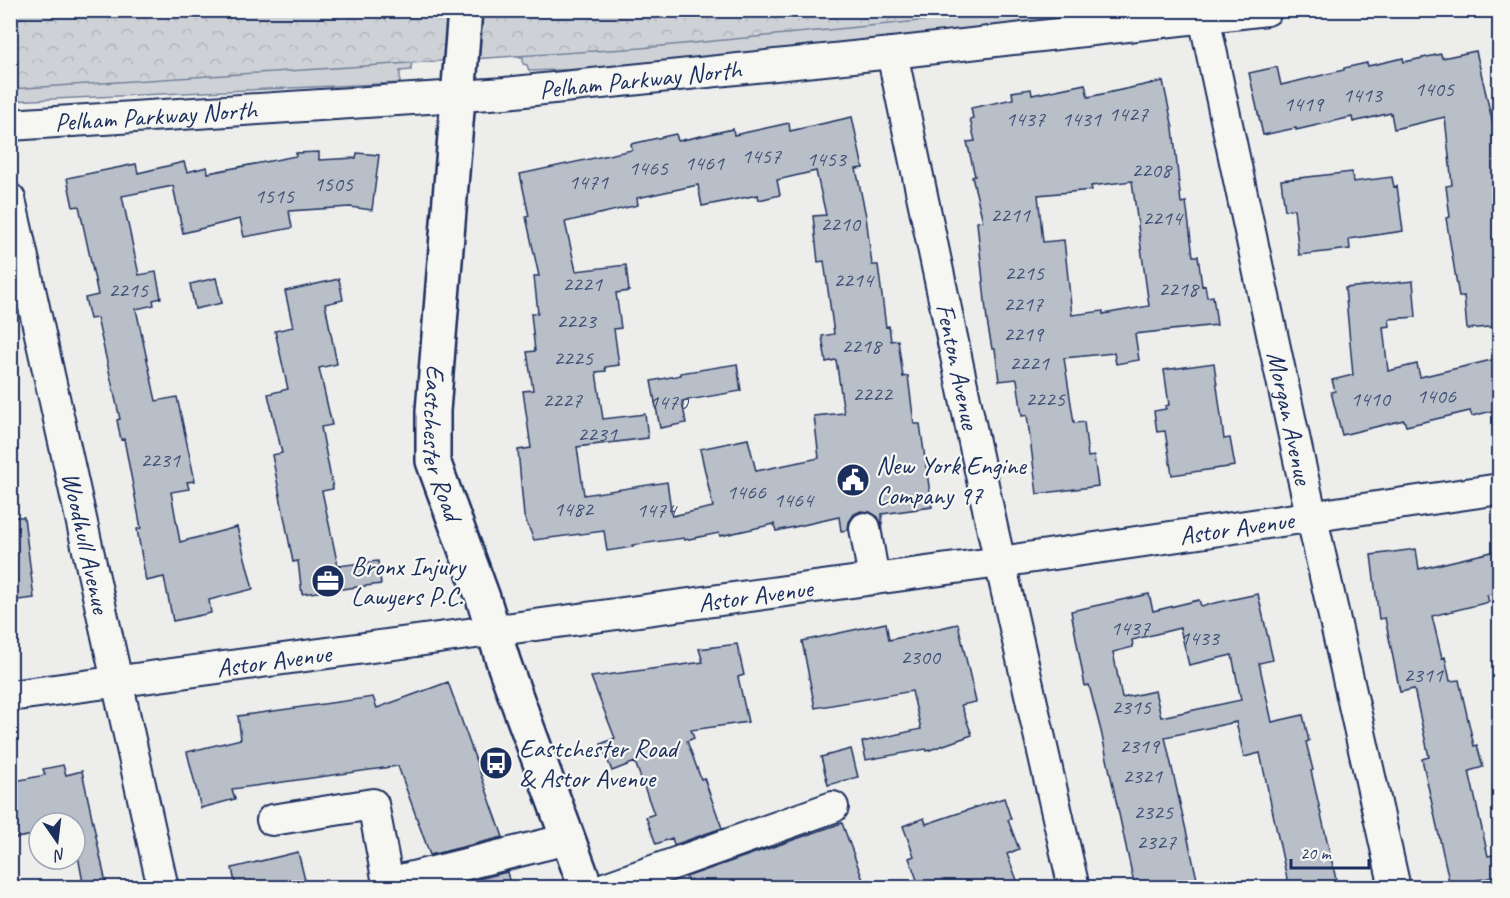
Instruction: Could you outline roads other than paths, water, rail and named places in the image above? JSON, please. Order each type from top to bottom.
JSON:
[{"type":"main road","name":"Eastchester Road","points":[[465,10],[433,411],[432,461],[586,888]]},
{"type":"street","name":"Pelham Parkway North","points":[[10,125],[457,97],[891,53],[1267,10]]},
{"type":"street","name":"Morgan Avenue","points":[[1204,17],[1311,516],[1395,888]]},
{"type":"street","name":"Fenton Avenue","points":[[891,53],[1000,562],[1074,888]]},
{"type":"street","name":"Woodhull Avenue","points":[[10,199],[163,888]]},
{"type":"street","name":"Astor Avenue","points":[[10,696],[1000,562],[1500,489]]},
{"type":"street","points":[[865,528],[874,579]]},
{"type":"street","points":[[272,820],[373,804],[388,883],[568,838]]},
{"type":"street","points":[[606,888],[833,807]]},
{"type":"place","name":"New York Engine Company 97","points":[[853,480]]},
{"type":"place","name":"Bronx Injury Lawyers P.C.","points":[[328,581]]},
{"type":"place","name":"Eastchester Road & Astor Avenue","points":[[496,763]]}]
